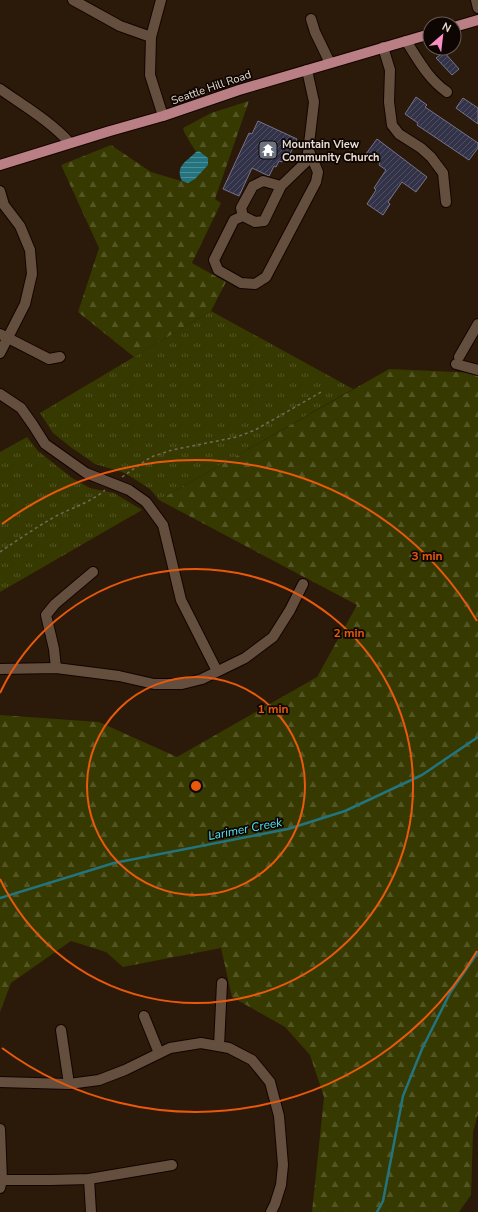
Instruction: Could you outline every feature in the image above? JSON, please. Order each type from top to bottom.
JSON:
[{"type":"main road","points":[[462,25],[478,20]]},
{"type":"main road","name":"Seattle Hill Road","points":[[0,165],[163,116],[239,90],[422,36]]},
{"type":"street","points":[[73,0],[120,26],[152,37]]},
{"type":"street","points":[[161,0],[152,37],[150,75],[163,116]]},
{"type":"street","points":[[476,0],[478,8]]},
{"type":"street","points":[[312,19],[315,32],[330,63]]},
{"type":"street","points":[[406,41],[429,76],[435,83],[447,92]]},
{"type":"street","points":[[383,47],[390,70],[389,102],[392,125],[399,134],[421,148],[431,157],[443,173],[446,202]]},
{"type":"street","points":[[281,186],[263,181],[253,186],[241,208],[244,216],[255,222],[264,221],[281,186],[307,161],[314,102],[307,70]]},
{"type":"street","points":[[0,89],[49,123],[70,143]]},
{"type":"street","points":[[244,216],[234,220],[214,260],[218,270],[227,276],[241,283],[255,284],[266,277],[316,182],[318,172],[309,152]]},
{"type":"street","points":[[0,191],[4,205],[20,226],[30,250],[32,274],[26,304],[4,337],[0,353]]},
{"type":"street","points":[[478,324],[475,336],[458,360],[478,370]]},
{"type":"street","points":[[4,337],[49,359],[60,357]]},
{"type":"street","points":[[0,394],[21,408],[34,425],[45,444],[86,473],[129,490],[146,502],[163,525],[181,600],[217,671]]},
{"type":"street","points":[[56,668],[54,649],[46,615],[55,604],[93,572]]},
{"type":"street","points":[[0,669],[56,668],[119,676],[154,684],[182,684],[202,679],[245,658],[273,637],[290,610],[303,584]]},
{"type":"street","points":[[219,1046],[222,983]]},
{"type":"street","points":[[144,1016],[159,1053]]},
{"type":"street","points":[[62,1030],[69,1084]]},
{"type":"street","points":[[0,1082],[69,1084],[99,1080],[125,1070],[170,1048],[201,1043],[229,1048],[252,1060],[270,1082],[279,1116],[283,1165],[281,1185],[271,1212]]},
{"type":"street","points":[[0,1129],[1,1184],[89,1179],[172,1165]]},
{"type":"street","points":[[89,1179],[91,1212]]},
{"type":"path","points":[[0,552],[38,526],[96,498],[151,457],[172,450],[237,437],[255,430],[323,391]]},
{"type":"green space","points":[[249,101],[215,199],[221,203],[192,263],[226,282],[211,311],[134,357],[78,312],[99,248],[61,165],[111,145],[151,172],[188,183],[208,165],[208,158],[199,151],[196,152],[183,128],[211,113]]},
{"type":"green space","points":[[211,311],[353,389],[159,500],[150,489],[133,478],[122,472],[95,464],[53,433],[40,413]]},
{"type":"green space","points":[[389,369],[478,373],[478,1114],[473,1132],[471,1195],[459,1212],[312,1212],[324,1097],[310,1055],[285,1027],[232,997],[221,948],[123,967],[106,952],[71,941],[11,983],[0,1012],[0,715],[99,722],[177,757],[317,677],[357,605],[159,500]]},
{"type":"green space","points":[[27,437],[38,451],[72,478],[90,488],[114,493],[142,510],[0,592],[0,452]]},
{"type":"water","points":[[199,151],[208,158],[208,165],[195,179],[188,183],[182,181],[180,176],[181,168],[185,162]]},
{"type":"building","points":[[439,56],[448,56],[459,69],[452,75],[436,58]]},
{"type":"building","points":[[416,97],[427,105],[425,107],[478,143],[478,148],[469,160],[417,125],[418,123],[405,114]]},
{"type":"building","points":[[463,98],[478,108],[478,124],[456,108]]},
{"type":"building","points":[[258,121],[297,139],[289,156],[286,154],[282,162],[279,161],[276,167],[274,166],[269,176],[252,168],[239,196],[223,189],[249,133],[252,134]]},
{"type":"building","points":[[377,139],[427,177],[416,192],[402,182],[388,202],[390,204],[383,215],[367,204],[376,190],[374,188],[386,170],[379,165],[380,163],[366,154]]},
{"type":"waterway","name":"Larimer Creek","points":[[0,898],[114,863],[288,829],[345,811],[422,775],[478,737]]},
{"type":"waterway","points":[[377,1212],[383,1201],[403,1096],[422,1049],[450,993],[478,952]]},
{"type":"place","name":"Mountain View Community Church","points":[[268,150]]}]
